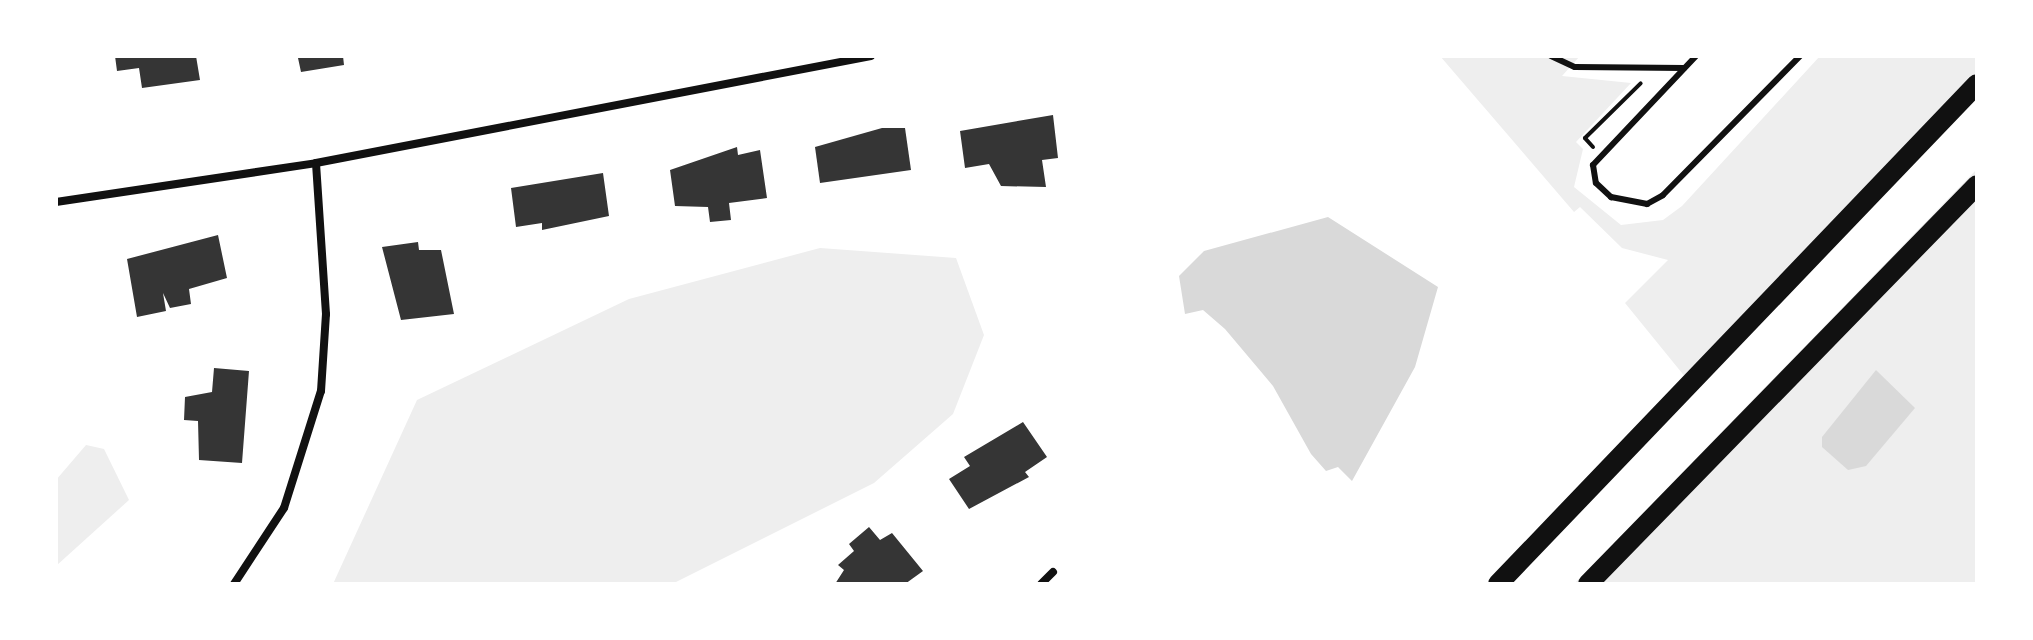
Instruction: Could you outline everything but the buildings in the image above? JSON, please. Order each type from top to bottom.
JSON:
[{"type":"main road","points":[[1498,584],[1977,84]]},
{"type":"main road","points":[[1588,584],[1977,185]]},
{"type":"street","points":[[56,202],[316,163],[871,56]]},
{"type":"street","points":[[234,584],[284,508],[321,391],[326,314],[316,163]]},
{"type":"street","points":[[1041,584],[1053,572]]},
{"type":"lane","points":[[1551,56],[1575,67],[1684,68]]},
{"type":"lane","points":[[1696,56],[1600,155],[1596,183],[1627,204],[1647,204],[1800,56]]},
{"type":"path","points":[[1600,155],[1585,138],[1655,70]]},
{"type":"shaded area","points":[[1440,56],[1580,56],[1562,76],[1631,83],[1576,142],[1583,149],[1574,187],[1621,225],[1663,220],[1682,206],[1820,56],[1977,56],[1977,78],[1686,378],[1625,303],[1668,260],[1622,248],[1580,207],[1574,212]]},
{"type":"shaded area","points":[[1977,169],[1977,584],[1574,584]]},
{"type":"shaded area","points":[[1328,217],[1438,287],[1415,367],[1352,481],[1338,467],[1326,471],[1311,454],[1273,386],[1225,329],[1203,310],[1185,314],[1179,276],[1204,251]]},
{"type":"shaded area","points":[[820,248],[956,258],[984,335],[953,414],[874,483],[672,584],[333,584],[417,400],[629,299]]},
{"type":"shaded area","points":[[1876,370],[1915,408],[1866,466],[1848,470],[1822,447],[1822,437]]},
{"type":"shaded area","points":[[86,445],[104,449],[129,500],[56,566],[56,480]]}]
